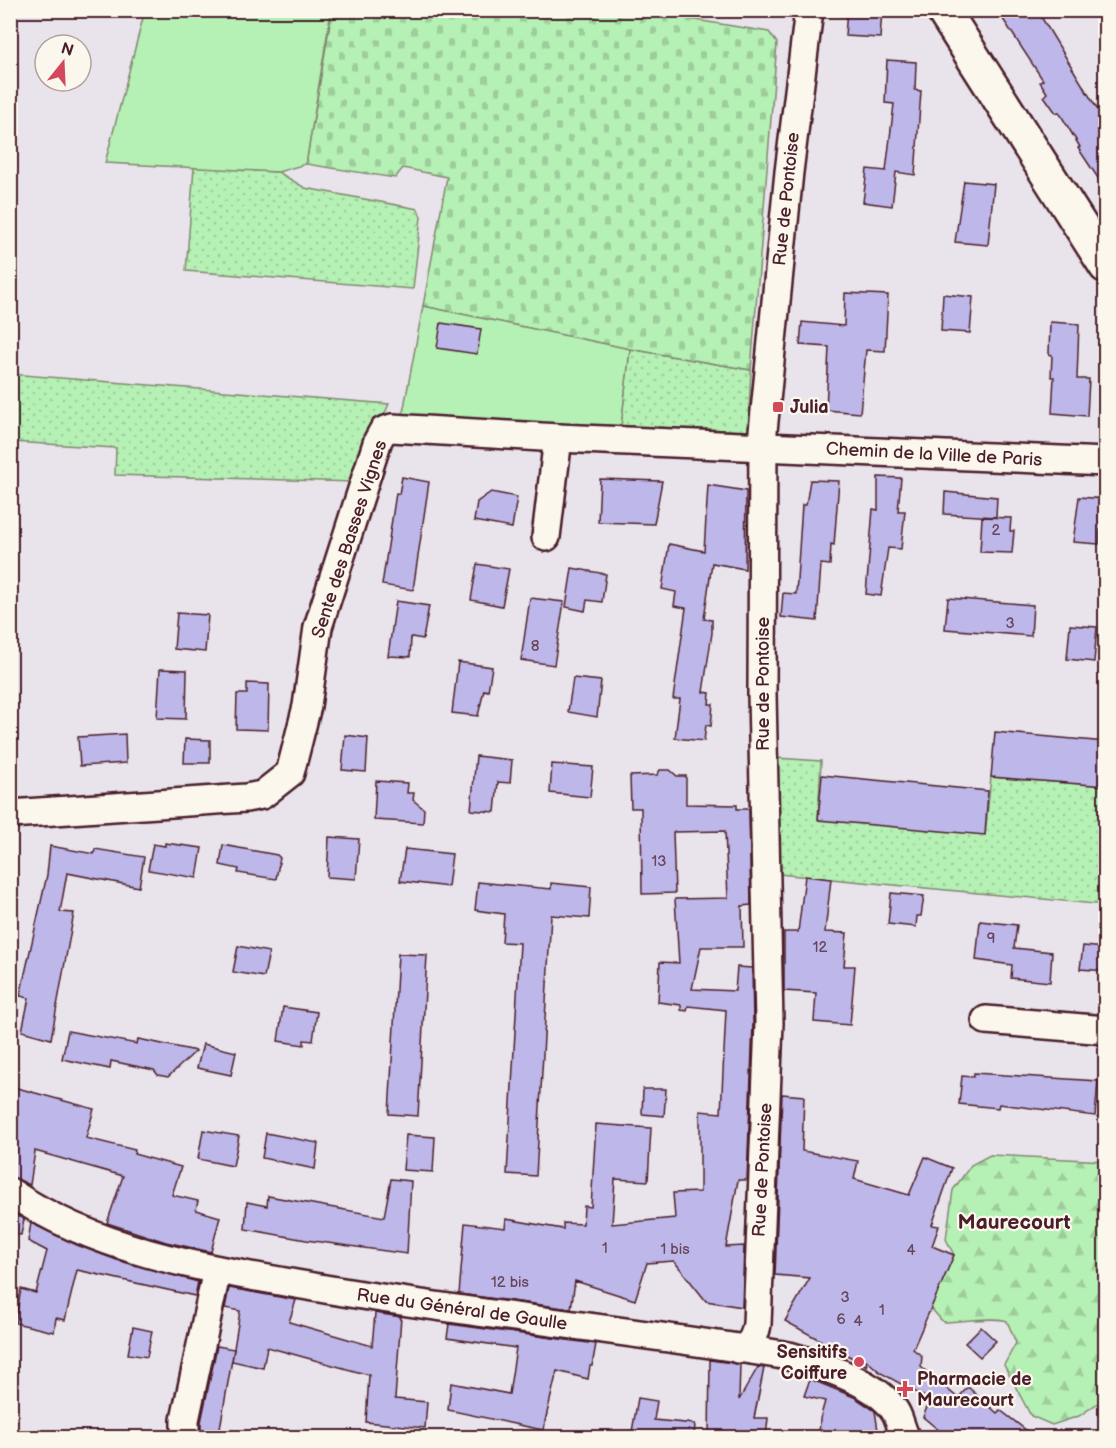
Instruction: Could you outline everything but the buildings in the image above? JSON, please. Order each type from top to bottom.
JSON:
[{"type":"main road","points":[[943,10],[1106,266]]},
{"type":"street","name":"Rue de Pontoise","points":[[738,1349],[747,1346],[755,1334],[758,1307],[769,1023],[763,754],[762,446],[781,245],[809,10]]},
{"type":"street","name":"Sente des Basses Vignes","points":[[10,814],[246,798],[262,795],[290,773],[297,752],[318,627],[383,431],[392,428],[558,438],[762,446]]},
{"type":"street","points":[[546,537],[558,438]]},
{"type":"street","name":"Chemin de la Ville de Paris","points":[[762,446],[1106,462]]},
{"type":"street","points":[[987,1020],[1106,1030]]},
{"type":"street","name":"Rue du Général de Gaulle","points":[[10,1192],[41,1213],[74,1229],[130,1248],[217,1270],[442,1308],[789,1356],[833,1368],[867,1387],[894,1410],[904,1433]]},
{"type":"street","points":[[184,1437],[185,1420],[217,1270]]},
{"type":"street","points":[[758,1307],[772,1336],[833,1368]]},
{"type":"green space","points":[[145,10],[331,11],[306,164],[278,172],[105,163]]},
{"type":"green space","points":[[332,11],[641,11],[769,32],[777,43],[751,370],[630,349],[423,306],[447,177],[403,168],[395,178],[306,164]]},
{"type":"green space","points":[[194,167],[278,172],[305,188],[418,209],[421,217],[413,289],[186,271]]},
{"type":"green space","points":[[423,306],[630,349],[621,426],[402,418]]},
{"type":"green space","points":[[630,349],[751,370],[748,431],[621,426]]},
{"type":"green space","points":[[10,374],[389,404],[354,482],[115,475],[116,448],[11,442]]},
{"type":"green space","points":[[776,758],[821,761],[818,819],[985,834],[991,777],[1105,786],[1105,905],[779,874]]},
{"type":"green space","points":[[990,1155],[1105,1161],[1105,1398],[1079,1416],[1052,1425],[1031,1416],[1004,1365],[1016,1343],[1007,1321],[986,1319],[943,1322],[931,1308],[954,1255],[946,1239],[953,1190],[971,1165]]},
{"type":"place","name":"Julia","points":[[778,407]]},
{"type":"place","name":"Sensitifs Coiffure","points":[[859,1362]]},
{"type":"place","name":"Pharmacie de Maurecourt","points":[[905,1389]]},
{"type":"district","name":"Maurecourt","points":[[1014,1222]]}]
